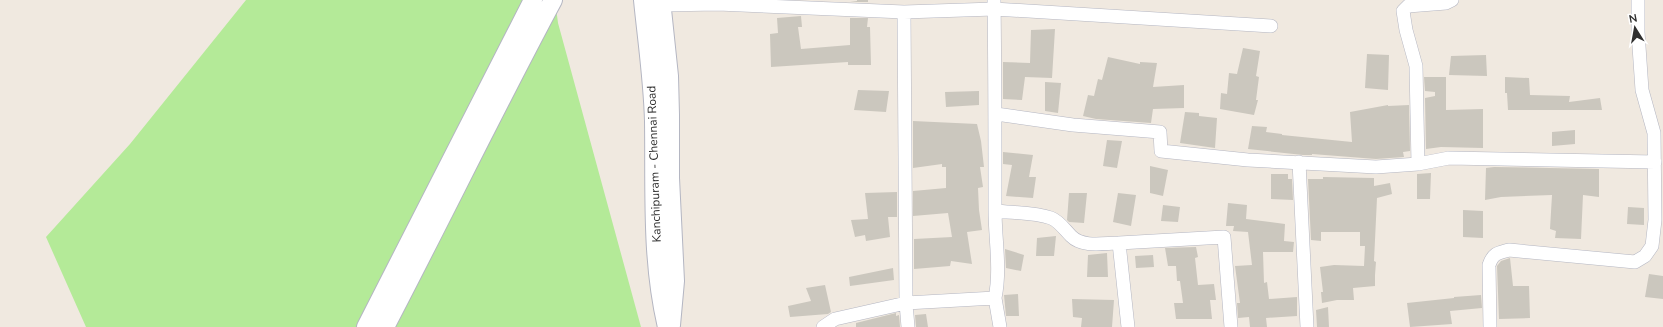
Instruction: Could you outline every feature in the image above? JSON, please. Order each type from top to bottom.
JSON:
[{"type":"main road","points":[[366,327],[533,0]]},
{"type":"main road","points":[[385,327],[422,258],[474,150],[553,0]]},
{"type":"main road","name":"Kanchipuram - Chennai Road","points":[[642,0],[652,83],[654,203],[658,281],[667,327]]},
{"type":"main road","name":"Kanchipuram - Chennai Road","points":[[662,2],[669,76],[670,178],[675,281],[671,327]]},
{"type":"street","points":[[1418,164],[1416,66],[1406,30],[1403,11],[1408,6],[1446,3],[1452,0]]},
{"type":"street","points":[[1490,327],[1489,265],[1492,257],[1499,252],[1509,250],[1635,262],[1645,256],[1652,246],[1655,220],[1654,132],[1642,90],[1638,32],[1638,0]]},
{"type":"street","points":[[662,2],[718,2],[904,12],[994,5],[1271,26]]},
{"type":"street","points":[[994,5],[996,114],[995,211],[998,281],[994,298],[1000,327]]},
{"type":"street","points":[[904,12],[906,303],[908,327]]},
{"type":"street","points":[[996,114],[1073,125],[1160,132],[1161,151],[1248,160],[1376,168],[1418,164],[1449,158],[1655,162]]},
{"type":"street","points":[[1299,162],[1307,327]]},
{"type":"street","points":[[995,211],[1043,216],[1052,219],[1073,238],[1080,242],[1090,244],[1224,237],[1231,327]]},
{"type":"street","points":[[1119,243],[1128,327]]},
{"type":"street","points":[[823,327],[835,319],[906,303],[994,298]]},
{"type":"green space","points":[[246,0],[555,0],[558,23],[641,327],[86,327],[46,237],[130,144]]},
{"type":"building","points":[[857,0],[868,0],[868,2],[850,2]]},
{"type":"building","points":[[801,16],[802,27],[798,27],[801,49],[850,45],[850,18],[868,18],[867,27],[870,27],[871,65],[848,65],[848,62],[771,67],[770,34],[778,33],[777,18]]},
{"type":"building","points":[[1055,29],[1052,78],[1025,77],[1022,100],[1003,99],[1003,62],[1030,63],[1031,30]]},
{"type":"building","points":[[1243,48],[1260,51],[1256,76],[1259,77],[1256,100],[1258,100],[1254,115],[1220,109],[1221,93],[1227,94],[1229,73],[1237,74]]},
{"type":"building","points":[[1367,54],[1389,55],[1388,90],[1365,88]]},
{"type":"building","points":[[1486,55],[1487,76],[1449,75],[1451,56]]},
{"type":"building","points":[[1108,57],[1140,64],[1140,62],[1157,63],[1153,87],[1184,85],[1184,108],[1153,109],[1151,123],[1096,119],[1083,116],[1088,95],[1094,96],[1098,79],[1102,80]]},
{"type":"building","points":[[1424,77],[1446,77],[1446,110],[1483,109],[1483,148],[1441,147],[1426,149],[1425,98],[1435,96],[1435,92],[1425,91]]},
{"type":"building","points":[[1505,77],[1529,78],[1530,95],[1570,96],[1569,102],[1600,98],[1602,110],[1508,110],[1507,93],[1505,93]]},
{"type":"building","points":[[1045,82],[1061,83],[1058,113],[1045,111]]},
{"type":"building","points":[[858,90],[889,91],[886,112],[854,110]]},
{"type":"building","points":[[979,91],[979,105],[946,107],[945,92]]},
{"type":"building","points":[[1388,105],[1409,105],[1410,151],[1403,152],[1404,157],[1376,159],[1312,154],[1303,155],[1248,149],[1252,126],[1267,127],[1266,132],[1282,135],[1352,142],[1350,112]]},
{"type":"building","points":[[1185,112],[1199,113],[1199,116],[1217,118],[1215,148],[1180,143]]},
{"type":"building","points":[[913,121],[977,124],[981,141],[984,167],[980,167],[983,187],[978,188],[982,230],[967,232],[972,264],[951,261],[950,266],[914,269],[914,239],[952,237],[948,213],[913,216],[913,191],[946,188],[946,167],[942,167],[942,164],[913,168]]},
{"type":"building","points":[[1575,130],[1575,144],[1552,146],[1552,132]]},
{"type":"building","points":[[1107,140],[1122,141],[1117,168],[1103,166]]},
{"type":"building","points":[[1003,152],[1033,155],[1029,177],[1036,177],[1033,198],[1006,196],[1012,165],[1003,164]]},
{"type":"building","points":[[1150,166],[1168,170],[1163,196],[1150,193]]},
{"type":"building","points":[[1486,168],[1599,169],[1599,197],[1583,195],[1581,239],[1555,238],[1556,231],[1550,229],[1552,195],[1501,197],[1485,200]]},
{"type":"building","points":[[1431,173],[1430,199],[1417,199],[1417,174]]},
{"type":"building","points":[[1271,174],[1288,174],[1288,179],[1292,179],[1293,200],[1271,199]]},
{"type":"building","points":[[1323,177],[1374,178],[1374,186],[1390,183],[1392,194],[1377,198],[1374,261],[1376,262],[1375,286],[1353,288],[1354,300],[1337,300],[1322,303],[1321,292],[1323,292],[1320,267],[1334,265],[1364,266],[1365,246],[1360,246],[1360,232],[1321,232],[1321,241],[1311,240],[1308,179],[1323,179]]},
{"type":"building","points":[[897,192],[897,217],[888,217],[890,237],[866,241],[865,235],[855,237],[851,220],[868,219],[865,193]]},
{"type":"building","points":[[1069,193],[1087,193],[1084,223],[1069,222],[1067,220]]},
{"type":"building","points":[[1118,193],[1136,195],[1131,226],[1113,222]]},
{"type":"building","points":[[1228,203],[1247,205],[1246,219],[1285,224],[1284,241],[1294,242],[1293,252],[1263,252],[1264,283],[1267,282],[1269,299],[1297,297],[1297,316],[1266,318],[1267,327],[1250,327],[1249,317],[1238,318],[1237,303],[1240,303],[1235,266],[1252,265],[1248,232],[1233,231],[1234,226],[1226,226]]},
{"type":"building","points":[[1163,205],[1180,207],[1178,222],[1161,221]]},
{"type":"building","points":[[1628,207],[1644,208],[1644,225],[1627,224]]},
{"type":"building","points":[[1463,210],[1483,211],[1483,238],[1463,237]]},
{"type":"building","points":[[1056,236],[1054,256],[1036,256],[1037,238]]},
{"type":"building","points":[[1196,247],[1198,257],[1195,258],[1198,285],[1214,284],[1216,300],[1210,300],[1212,319],[1176,319],[1174,303],[1183,303],[1180,281],[1177,281],[1176,266],[1168,266],[1165,248]]},
{"type":"building","points":[[1005,249],[1024,255],[1021,271],[1006,268]]},
{"type":"building","points":[[1107,253],[1108,277],[1087,277],[1088,255]]},
{"type":"building","points":[[1153,255],[1154,267],[1136,268],[1135,256]]},
{"type":"building","points":[[1510,258],[1513,286],[1529,286],[1530,318],[1499,319],[1497,266],[1501,261]]},
{"type":"building","points":[[893,268],[894,280],[850,286],[849,277]]},
{"type":"building","points":[[1649,274],[1663,276],[1663,299],[1645,297]]},
{"type":"building","points":[[825,285],[831,312],[828,314],[790,317],[788,306],[811,301],[806,288]]},
{"type":"building","points":[[1018,294],[1019,316],[1006,316],[1004,295]]},
{"type":"building","points":[[1481,295],[1482,308],[1450,311],[1452,324],[1410,327],[1407,303]]},
{"type":"building","points":[[1072,299],[1114,300],[1112,327],[1081,327],[1082,318],[1073,317]]},
{"type":"building","points":[[1328,307],[1329,327],[1317,327],[1316,310]]},
{"type":"building","points":[[896,313],[896,316],[899,315],[900,327],[856,327],[856,323]]},
{"type":"building","points":[[926,314],[928,327],[916,327],[915,315]]}]
